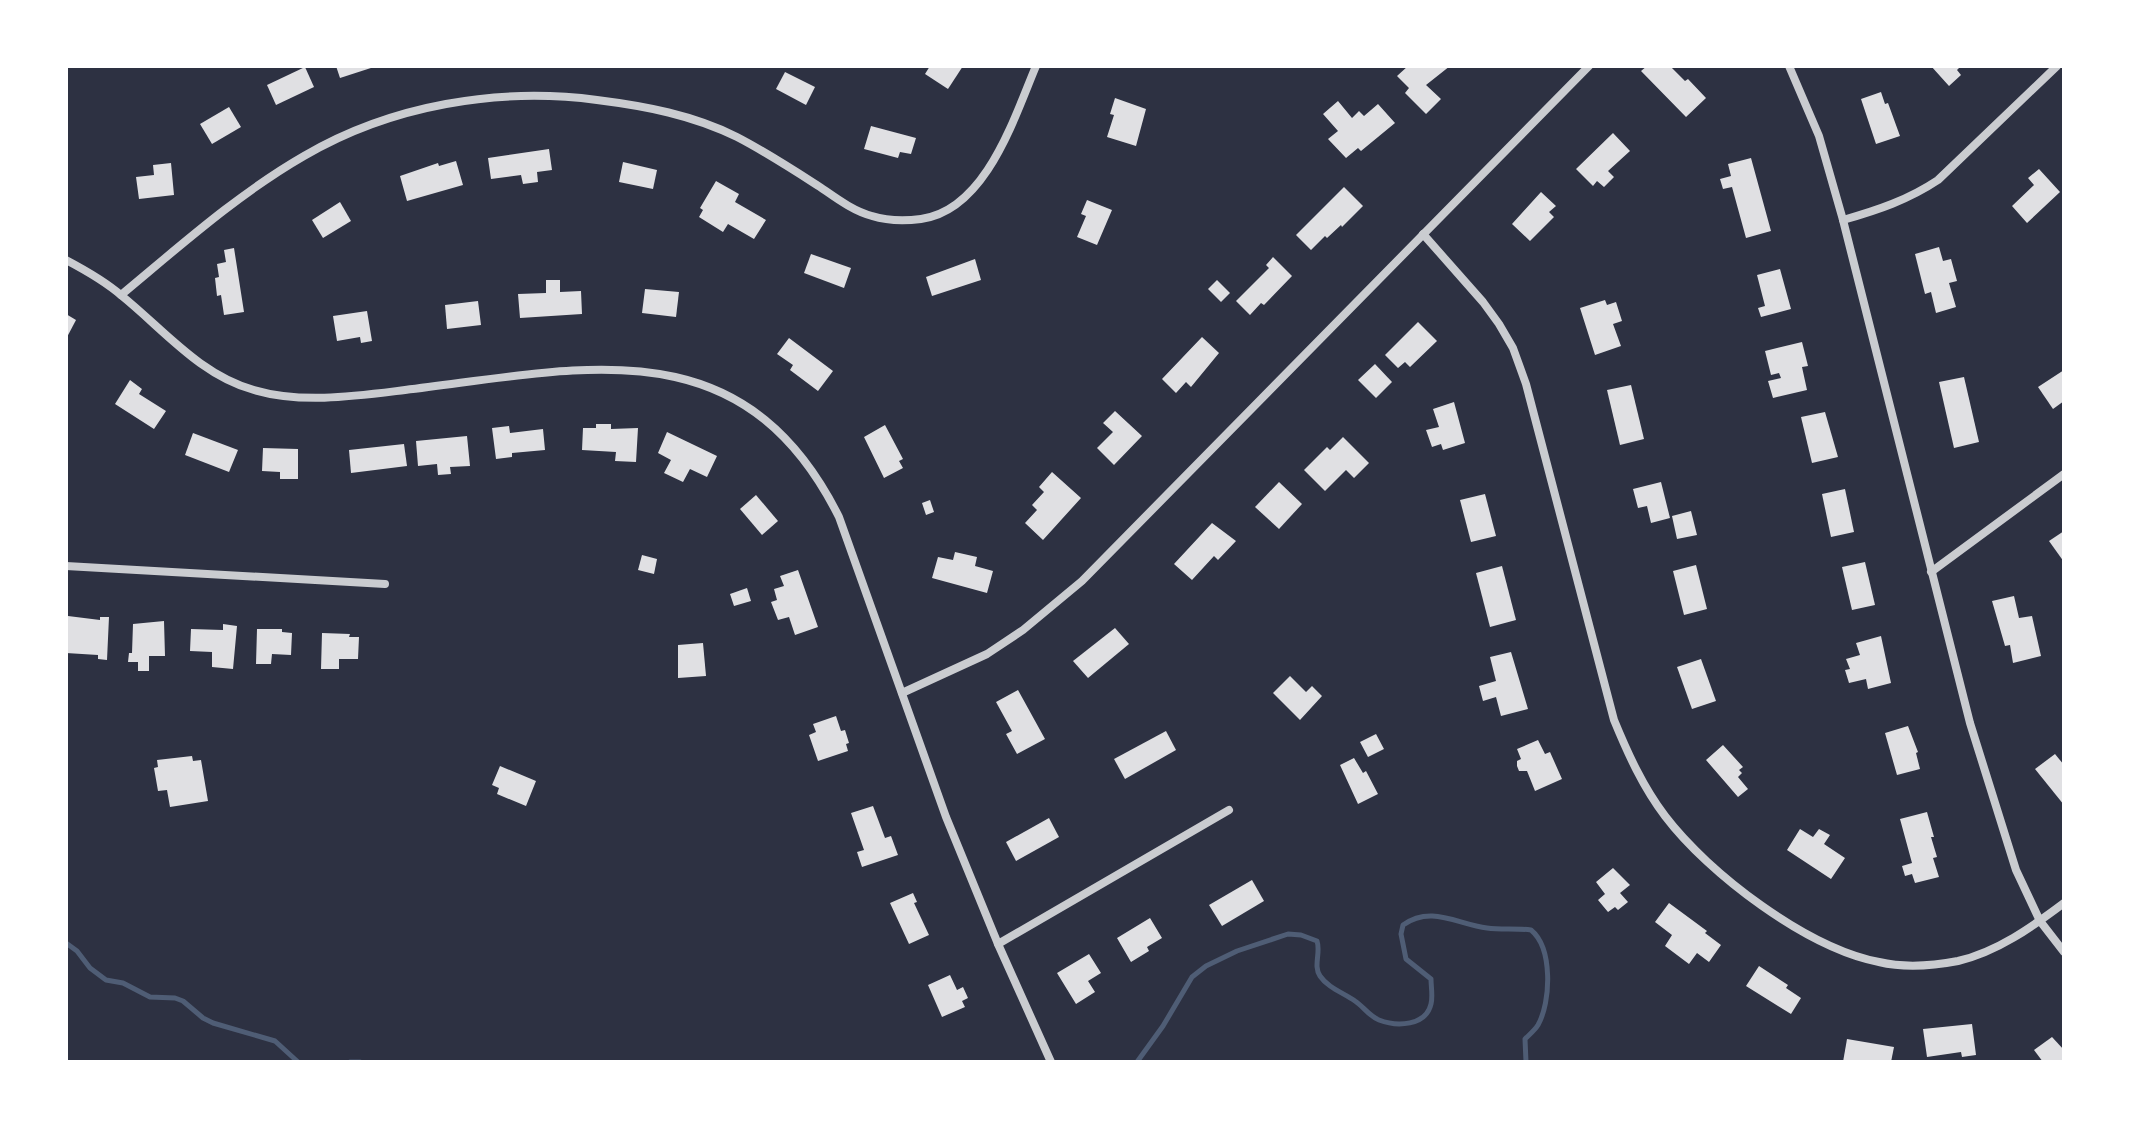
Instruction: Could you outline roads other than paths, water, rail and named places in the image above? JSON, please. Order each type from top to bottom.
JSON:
[{"type":"street","points":[[121,295],[223,210],[305,155],[381,120],[466,101],[501,97],[582,98],[685,117],[764,151],[849,206],[872,216],[925,219],[956,204],[982,177],[1002,147],[1036,66]]},
{"type":"street","points":[[902,693],[987,654],[1051,608],[1104,559],[1589,66]]},
{"type":"street","points":[[1789,66],[1819,136],[1843,220],[1970,723],[2016,870],[2040,921],[2064,952]]},
{"type":"street","points":[[1843,220],[1892,205],[1938,180],[2057,66]]},
{"type":"street","points":[[1423,234],[1483,302],[1513,348],[1526,384],[1614,720],[1645,786],[1686,842],[1789,923],[1831,946],[1879,963],[1910,966],[1955,961],[1990,949],[2040,921],[2064,903]]},
{"type":"street","points":[[66,260],[121,295],[169,340],[202,364],[226,379],[254,390],[284,396],[357,396],[592,368],[621,368],[683,378],[715,389],[745,405],[776,429],[801,454],[821,481],[839,517],[946,817],[1051,1062]]},
{"type":"street","points":[[1931,572],[2064,474]]},
{"type":"street","points":[[66,566],[385,584]]},
{"type":"street","points":[[998,944],[1229,810]]},
{"type":"waterway","points":[[1137,1062],[1192,977],[1206,966],[1237,951],[1288,934],[1317,941],[1320,976],[1372,1016],[1394,1024],[1417,1021],[1431,1004],[1431,979],[1406,959],[1401,934],[1403,925],[1424,916],[1487,928],[1531,930],[1538,938],[1546,962],[1547,990],[1538,1025],[1525,1039],[1526,1062]]},
{"type":"waterway","points":[[66,943],[106,980],[123,983],[150,997],[183,1001],[213,1023],[275,1041],[298,1062]]},
{"type":"waterway","points":[[350,1062],[360,1062]]}]
